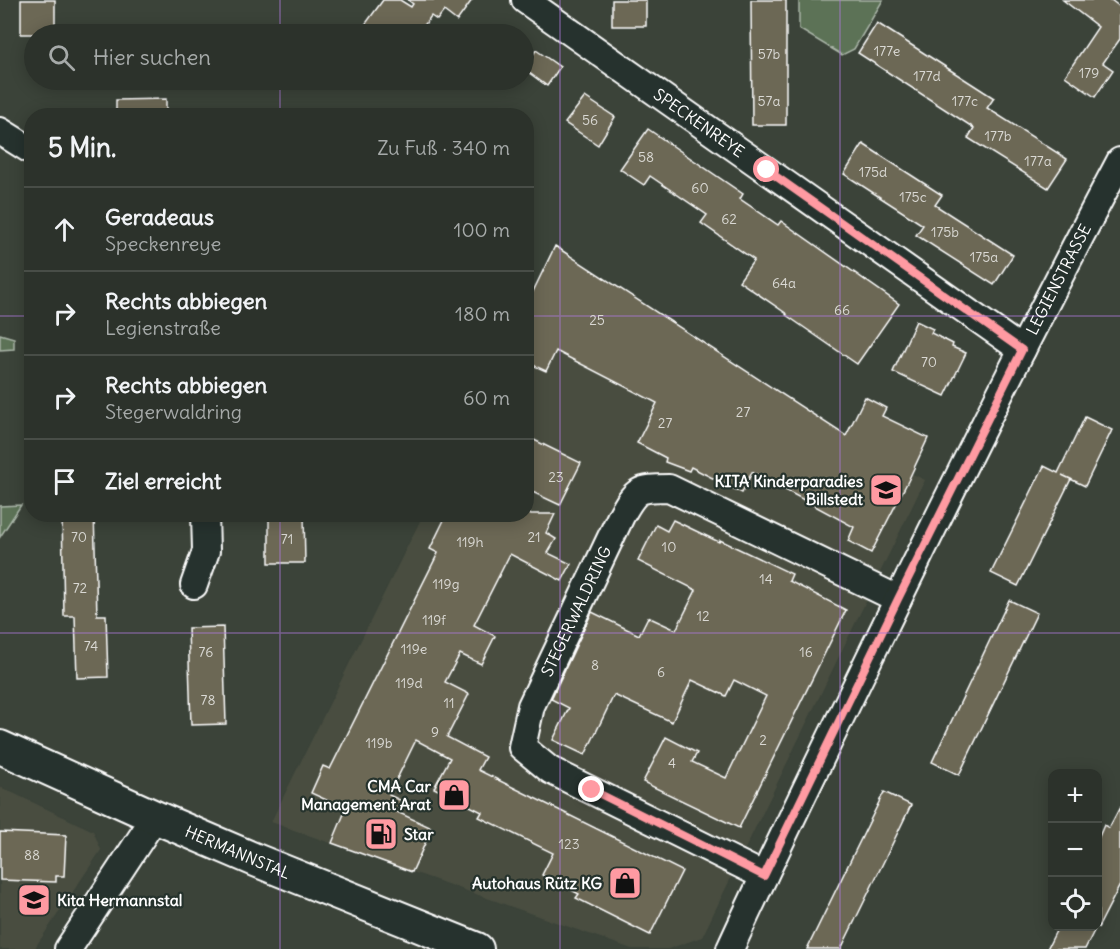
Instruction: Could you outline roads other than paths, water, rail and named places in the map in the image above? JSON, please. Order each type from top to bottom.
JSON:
[{"type":"street","name":"SPECKENREYE","points":[[525,0],[1022,350]]},
{"type":"street","points":[[0,131],[24,146]]},
{"type":"street","name":"LEGIENSTRASSE","points":[[730,949],[898,599],[1022,350],[1120,161]]},
{"type":"street","name":"STEGERWALDRING","points":[[764,876],[550,770],[522,747],[531,706],[621,516],[632,496],[645,488],[669,488],[898,599]]},
{"type":"street","points":[[194,585],[206,551],[205,522]]},
{"type":"street","name":"HERMANNSTAL","points":[[0,747],[258,861],[477,949]]},
{"type":"street","points":[[68,949],[156,817]]},
{"type":"place","name":"KITA Kinderparadies Billstedt","points":[[886,490]]},
{"type":"place","name":"CMA Car Management Arat","points":[[454,795]]},
{"type":"place","name":"Star","points":[[381,834]]},
{"type":"place","name":"Autohaus Rütz KG","points":[[625,883]]},
{"type":"place","name":"Kita Hermannstal","points":[[34,900]]}]
